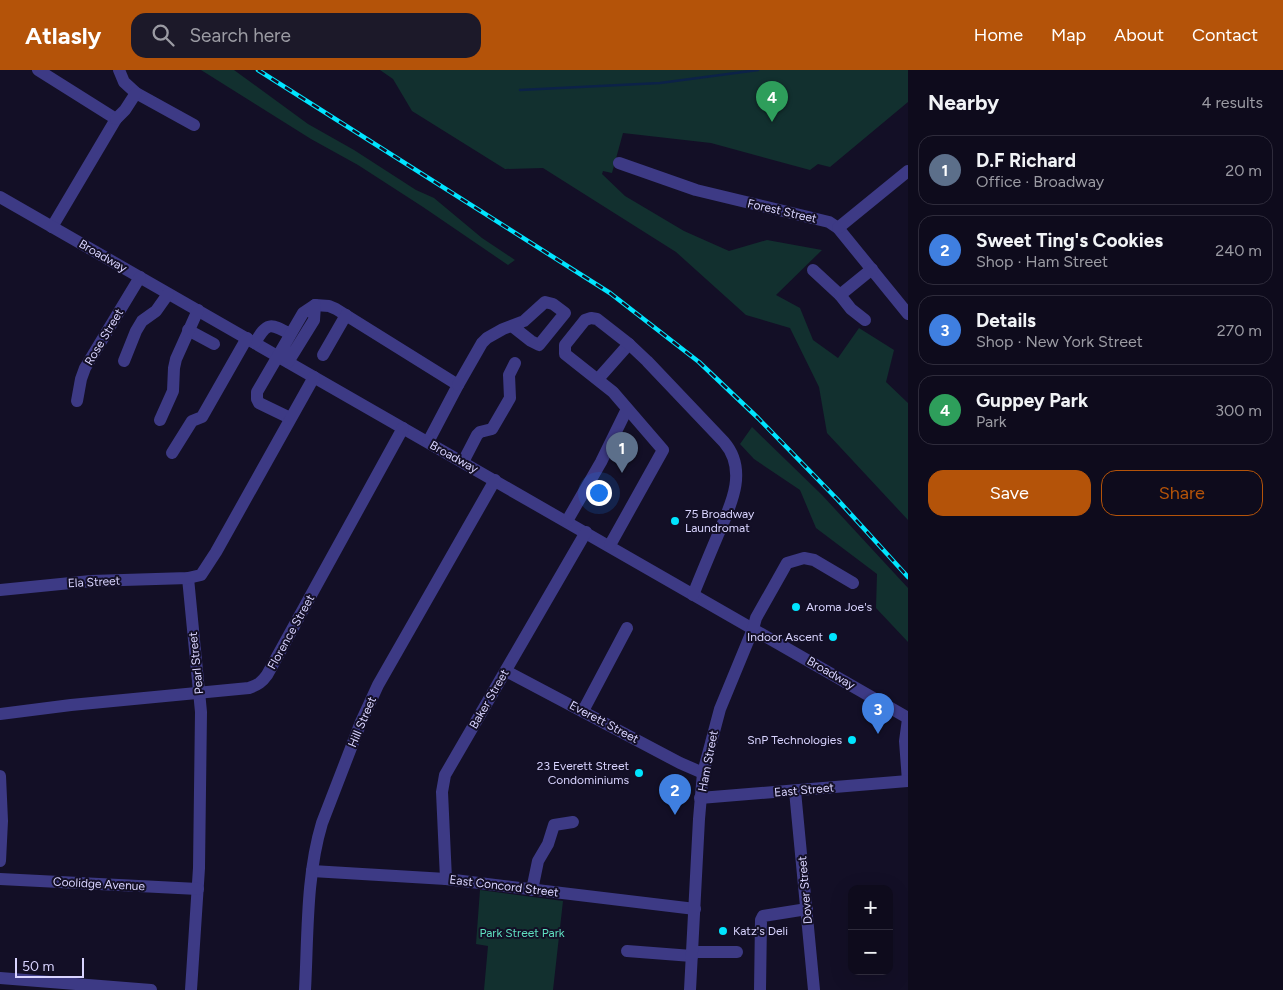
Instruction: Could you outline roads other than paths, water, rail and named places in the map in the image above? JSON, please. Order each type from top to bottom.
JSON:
[{"type":"street","points":[[38,70],[116,119]]},
{"type":"street","points":[[119,70],[124,82],[136,93],[194,125]]},
{"type":"street","points":[[52,227],[116,119],[125,110],[136,93]]},
{"type":"street","name":"Forest Street","points":[[619,163],[696,190],[828,222],[838,228],[908,314]]},
{"type":"street","points":[[838,228],[908,171]]},
{"type":"street","name":"Broadway","points":[[0,197],[908,718]]},
{"type":"street","points":[[840,295],[872,269]]},
{"type":"street","points":[[813,270],[840,295],[851,309],[865,320]]},
{"type":"street","name":"Rose Street","points":[[77,401],[85,368],[140,277]]},
{"type":"street","points":[[124,361],[142,321],[156,311],[168,294]]},
{"type":"street","points":[[290,418],[260,402],[257,399],[257,392],[314,320],[315,305]]},
{"type":"street","points":[[283,359],[290,334],[303,313],[315,305],[329,306],[458,385]]},
{"type":"street","points":[[160,420],[173,391],[176,359],[198,310]]},
{"type":"street","points":[[324,355],[346,315]]},
{"type":"street","points":[[610,546],[663,450],[613,392],[570,359],[564,351],[566,345],[585,320],[591,318],[597,319],[647,361],[724,442],[734,457],[736,476],[733,499],[693,595]]},
{"type":"street","points":[[172,453],[192,421],[202,417],[251,341],[265,328],[270,326],[290,334]]},
{"type":"street","points":[[428,442],[482,343],[493,334],[512,326]]},
{"type":"street","points":[[188,330],[214,344]]},
{"type":"street","points":[[598,380],[628,344]]},
{"type":"street","points":[[463,462],[477,435],[492,428],[510,398],[509,375],[515,363]]},
{"type":"street","points":[[188,578],[196,577],[204,572],[314,377]]},
{"type":"street","points":[[567,521],[628,409]]},
{"type":"street","name":"Florence Street","points":[[0,714],[256,686],[267,675],[403,428]]},
{"type":"street","name":"Hill Street","points":[[305,990],[312,871],[317,838],[322,823],[369,703],[495,480]]},
{"type":"street","name":"Baker Street","points":[[446,878],[442,782],[586,532]]},
{"type":"street","name":"Ham Street","points":[[690,990],[703,773],[720,709],[756,618],[787,563],[804,558],[814,560],[853,583]]},
{"type":"street","name":"Ela Street","points":[[0,590],[90,581],[188,578]]},
{"type":"street","name":"Pearl Street","points":[[188,578],[200,693],[198,888],[191,990]]},
{"type":"street","points":[[583,711],[627,628]]},
{"type":"street","name":"Everett Street","points":[[506,671],[680,763],[703,773]]},
{"type":"street","points":[[908,718],[904,741],[908,781]]},
{"type":"street","points":[[0,776],[2,821],[0,861]]},
{"type":"street","name":"East Street","points":[[700,798],[908,781]]},
{"type":"street","name":"Dover Street","points":[[796,791],[814,990]]},
{"type":"street","points":[[532,890],[538,861],[548,844],[554,825],[573,822]]},
{"type":"street","name":"East Concord Street","points":[[312,871],[446,878],[695,909]]},
{"type":"street","name":"Coolidge Avenue","points":[[0,878],[198,888]]},
{"type":"street","points":[[760,990],[761,920],[763,916],[807,910]]},
{"type":"street","points":[[627,951],[692,954],[737,952]]},
{"type":"street","points":[[0,978],[151,990]]},
{"type":"waterway","points":[[520,90],[660,83],[758,70]]},
{"type":"railway","points":[[258,70],[610,293],[699,362],[758,418],[837,499],[908,577]]},
{"type":"place","name":"Guppey Park","points":[[772,122]]},
{"type":"place","name":"D.F Richard","points":[[622,473]]},
{"type":"place","name":"75 Broadway Laundromat","points":[[675,521]]},
{"type":"place","name":"Aroma Joe's","points":[[796,607]]},
{"type":"place","name":"Indoor Ascent","points":[[833,637]]},
{"type":"place","name":"Details","points":[[878,734]]},
{"type":"place","name":"SnP Technologies","points":[[852,740]]},
{"type":"place","name":"23 Everett Street Condominiums","points":[[639,773]]},
{"type":"place","name":"Sweet Ting's Cookies","points":[[675,815]]},
{"type":"place","name":"Katz's Deli","points":[[723,931]]},
{"type":"park label","name":"Park Street Park","points":[[522,933]]}]
